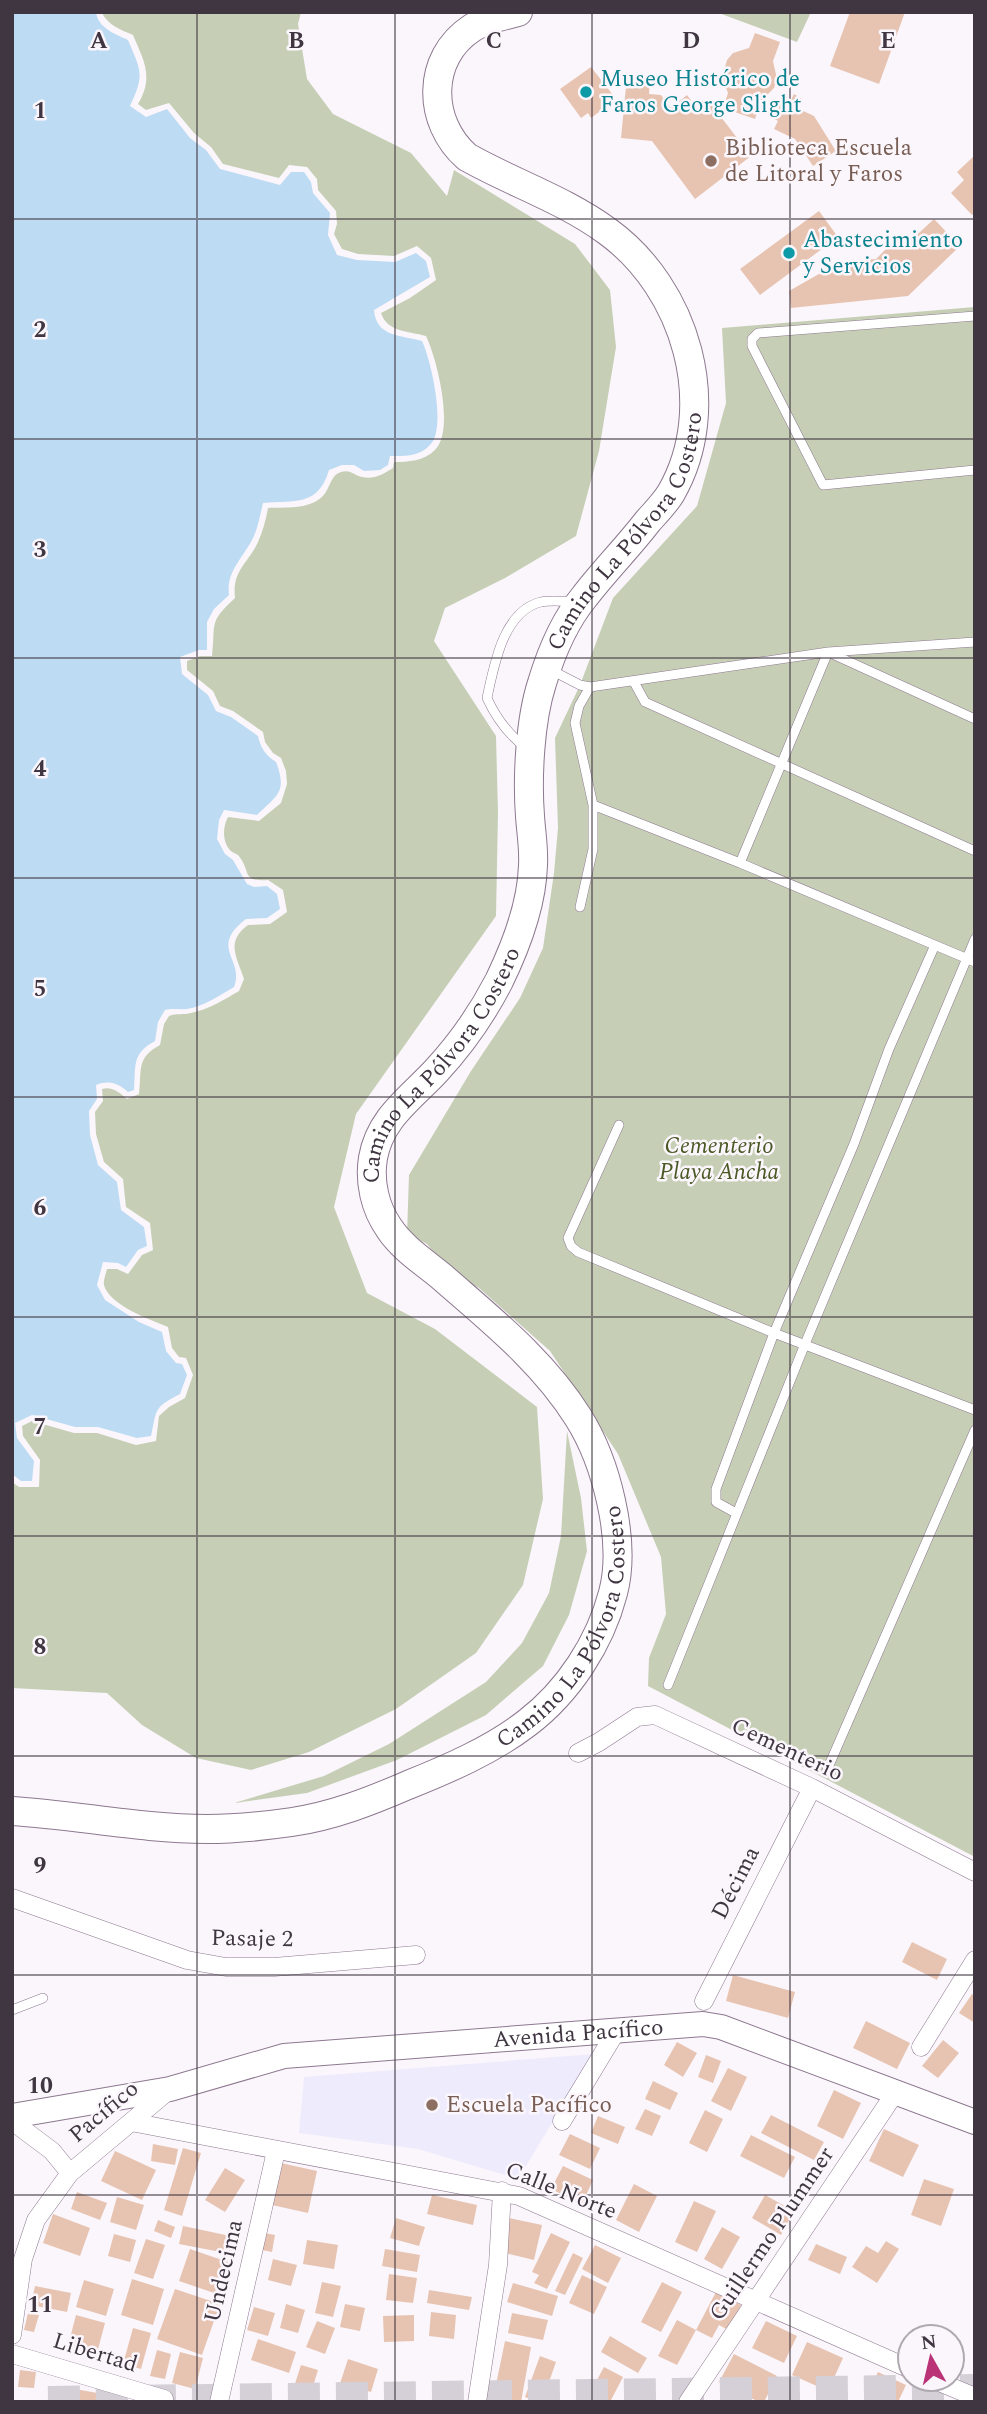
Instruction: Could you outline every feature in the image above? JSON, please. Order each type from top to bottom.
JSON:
[{"type":"main road","name":"Camino La Pólvora Costero","points":[[12,1811],[210,1829],[296,1822],[340,1811],[432,1775],[496,1743],[526,1724],[554,1700],[576,1673],[599,1629],[614,1592],[617,1564],[610,1497],[582,1422],[524,1348],[397,1239],[380,1213],[373,1184],[374,1154],[384,1126],[403,1102],[438,1070],[459,1045],[493,993],[513,947],[525,910],[533,871],[529,813],[531,752],[535,704],[546,667],[580,601],[670,494],[685,460],[690,439],[694,405],[692,372],[680,326],[657,282],[624,244],[583,216],[467,157],[446,132],[437,106],[436,91],[440,70],[450,50],[470,29],[480,23],[518,12]]},
{"type":"street","name":"Cementerio","points":[[578,1753],[638,1717],[655,1715],[812,1788],[975,1872]]},
{"type":"street","name":"Décima","points":[[704,2001],[812,1788]]},
{"type":"street","name":"Pasaje 2","points":[[12,1898],[187,1960],[226,1967],[274,1967],[416,1955]]},
{"type":"street","points":[[921,2047],[975,1960]]},
{"type":"street","name":"Avenida Pacífico","points":[[12,2119],[170,2089],[284,2056],[703,2024],[721,2027],[975,2122]]},
{"type":"street","points":[[562,2121],[617,2030]]},
{"type":"street","name":"Pacífico","points":[[12,2335],[23,2259],[36,2220],[70,2173],[170,2089]]},
{"type":"street","name":"Guillermo Plummer","points":[[688,2402],[757,2303],[895,2093]]},
{"type":"street","name":"Pacífico","points":[[12,2119],[52,2151],[70,2173]]},
{"type":"street","name":"Calle Norte","points":[[131,2122],[519,2196],[896,2364]]},
{"type":"street","name":"Undecima","points":[[219,2402],[276,2151]]},
{"type":"street","points":[[477,2402],[498,2265],[502,2191]]},
{"type":"street","name":"Libertad","points":[[12,2354],[164,2399]]},
{"type":"lane","points":[[975,316],[758,333],[752,339],[752,346],[823,485],[975,470]]},
{"type":"lane","points":[[531,752],[514,739],[487,698],[494,670],[510,625],[527,608],[542,602],[580,601]]},
{"type":"lane","points":[[546,667],[580,685],[590,687],[828,652],[975,642]]},
{"type":"lane","points":[[828,652],[975,719]]},
{"type":"lane","points":[[740,863],[828,652]]},
{"type":"lane","points":[[634,682],[645,702],[975,850]]},
{"type":"lane","points":[[580,907],[593,849],[593,805],[575,723],[579,706],[590,687]]},
{"type":"lane","points":[[593,805],[740,863],[971,960]]},
{"type":"lane","points":[[668,1685],[805,1344],[971,960],[975,939]]},
{"type":"lane","points":[[736,1513],[716,1502],[716,1489],[775,1333],[854,1144],[889,1049],[935,945]]},
{"type":"lane","points":[[619,1125],[568,1238],[571,1246],[578,1252],[775,1333],[975,1410]]},
{"type":"lane","points":[[827,1770],[975,1430]]},
{"type":"lane","points":[[12,2010],[43,1997]]},
{"type":"shaded area","name":"Escuela Pacífico","points":[[594,2054],[518,2179],[418,2149],[299,2133],[304,2077]]},
{"type":"green space","points":[[301,12],[298,24],[307,79],[333,114],[411,153],[447,196],[454,170],[575,244],[610,290],[616,347],[599,451],[576,536],[505,578],[445,608],[434,641],[496,736],[496,916],[356,1114],[334,1207],[367,1293],[435,1329],[537,1407],[543,1499],[523,1585],[476,1653],[396,1709],[309,1752],[251,1770],[196,1758],[142,1725],[107,1693],[12,1688],[12,1482],[19,1487],[39,1487],[40,1460],[23,1436],[22,1426],[32,1421],[74,1433],[97,1433],[136,1445],[156,1441],[159,1416],[185,1398],[193,1375],[186,1358],[179,1357],[172,1348],[168,1327],[122,1305],[107,1292],[104,1285],[107,1269],[117,1269],[128,1274],[142,1255],[153,1250],[150,1223],[126,1207],[123,1179],[104,1162],[96,1134],[95,1112],[103,1101],[102,1089],[112,1089],[127,1099],[139,1094],[142,1065],[147,1055],[160,1045],[164,1024],[169,1016],[204,1009],[239,991],[244,979],[236,957],[235,944],[241,931],[248,925],[270,924],[287,912],[283,890],[268,880],[250,877],[238,855],[227,845],[224,833],[228,817],[259,821],[281,803],[287,784],[281,758],[273,753],[265,742],[263,732],[233,711],[220,706],[213,691],[187,670],[187,661],[200,656],[212,656],[217,618],[235,598],[238,574],[258,542],[268,508],[310,504],[322,497],[335,476],[344,471],[366,478],[374,477],[393,468],[394,462],[426,457],[435,450],[441,440],[444,427],[439,377],[426,336],[393,327],[381,313],[436,280],[431,258],[417,246],[394,256],[358,254],[342,249],[334,234],[337,224],[336,211],[318,190],[317,179],[307,167],[289,165],[279,178],[223,164],[211,147],[194,133],[169,103],[146,110],[138,104],[146,85],[146,69],[133,35],[111,24],[102,13]]},
{"type":"green space","points":[[716,12],[811,12],[797,42]]},
{"type":"green space","name":"Cementerio Playa Ancha","points":[[975,307],[975,1857],[648,1686],[649,1658],[666,1614],[661,1557],[618,1454],[550,1351],[479,1288],[449,1272],[427,1244],[407,1234],[409,1175],[471,1071],[520,998],[543,948],[558,828],[555,738],[580,685],[613,598],[697,506],[726,403],[722,328]]},
{"type":"green space","points":[[567,1431],[581,1498],[587,1551],[569,1615],[543,1666],[486,1715],[397,1760],[307,1793],[234,1803],[324,1776],[389,1744],[486,1682],[522,1643],[549,1593],[561,1536]]},
{"type":"water","points":[[12,12],[96,12],[97,18],[104,26],[128,40],[136,59],[140,73],[138,87],[130,106],[146,117],[167,109],[220,169],[280,185],[291,172],[304,172],[311,182],[313,193],[330,213],[328,235],[337,255],[357,260],[395,262],[416,253],[426,261],[430,277],[374,310],[379,325],[385,330],[422,341],[433,378],[437,410],[435,437],[421,452],[390,456],[388,465],[380,470],[364,471],[354,465],[342,465],[329,470],[319,490],[312,496],[295,501],[263,503],[254,536],[232,572],[229,595],[214,609],[207,622],[207,650],[180,657],[182,674],[208,695],[216,711],[231,717],[258,736],[264,751],[276,762],[281,781],[275,798],[257,815],[224,810],[219,820],[217,839],[247,884],[254,887],[267,886],[277,894],[280,909],[267,918],[246,919],[235,929],[228,946],[235,969],[234,987],[199,1006],[165,1010],[158,1022],[155,1041],[142,1051],[136,1061],[134,1090],[128,1092],[109,1083],[96,1085],[97,1099],[89,1111],[90,1135],[98,1165],[117,1182],[121,1210],[144,1227],[147,1246],[138,1250],[126,1267],[118,1263],[103,1262],[97,1285],[105,1300],[139,1322],[162,1332],[166,1351],[176,1363],[182,1364],[187,1375],[180,1394],[158,1410],[151,1436],[137,1438],[98,1427],[75,1427],[32,1415],[15,1423],[17,1438],[34,1461],[32,1481],[21,1481],[12,1474]]},
{"type":"building","points":[[850,12],[905,12],[879,84],[830,66]]},
{"type":"building","points":[[755,33],[780,42],[773,61],[777,79],[774,88],[761,101],[755,119],[723,108],[728,93],[722,77],[727,60],[733,53],[749,48]]},
{"type":"building","name":"Museo Histórico de Faros George Slight","points":[[591,67],[613,95],[608,99],[611,103],[591,118],[588,113],[581,118],[560,89]]},
{"type":"building","points":[[627,76],[650,78],[649,94],[661,95],[671,108],[687,95],[700,113],[711,104],[751,156],[695,199],[652,141],[621,138]]},
{"type":"building","points":[[794,94],[802,99],[797,108],[814,116],[836,151],[813,166],[795,139],[774,129],[778,121],[769,116],[778,99],[789,104]]},
{"type":"building","points":[[975,155],[975,212],[972,215],[951,193],[964,180],[957,172]]},
{"type":"building","name":"Abastecimiento y Servicios","points":[[819,211],[838,237],[760,295],[740,269]]},
{"type":"building","points":[[934,219],[960,246],[908,296],[791,308],[789,291],[840,262],[876,259],[898,237],[906,245]]},
{"type":"building","points":[[912,1942],[947,1959],[937,1980],[902,1962]]},
{"type":"building","points":[[733,1975],[795,1992],[788,2018],[726,2001]]},
{"type":"building","points":[[972,1994],[975,1996],[975,2023],[959,2013]]},
{"type":"building","points":[[866,2021],[910,2043],[897,2069],[853,2048]]},
{"type":"building","points":[[943,2040],[959,2053],[938,2078],[922,2066]]},
{"type":"building","points":[[677,2042],[697,2053],[683,2077],[664,2065]]},
{"type":"building","points":[[706,2055],[721,2061],[713,2083],[698,2077]]},
{"type":"building","points":[[728,2068],[747,2077],[731,2111],[711,2101]]},
{"type":"building","points":[[653,2081],[678,2093],[670,2110],[645,2099]]},
{"type":"building","points":[[834,2090],[861,2103],[843,2139],[817,2126]]},
{"type":"building","points":[[645,2109],[661,2116],[652,2136],[635,2129]]},
{"type":"building","points":[[705,2110],[723,2119],[707,2152],[689,2143]]},
{"type":"building","points":[[771,2115],[824,2142],[814,2160],[761,2133]]},
{"type":"building","points":[[598,2116],[625,2127],[618,2144],[591,2133]]},
{"type":"building","points":[[884,2129],[919,2145],[903,2177],[869,2161]]},
{"type":"building","points":[[570,2134],[600,2148],[590,2169],[559,2155]]},
{"type":"building","points":[[751,2135],[795,2157],[784,2178],[740,2156]]},
{"type":"building","points":[[153,2144],[178,2149],[175,2165],[151,2161]]},
{"type":"building","points":[[183,2148],[201,2153],[182,2216],[164,2210]]},
{"type":"building","points":[[115,2151],[156,2170],[142,2200],[101,2181]]},
{"type":"building","points":[[281,2163],[317,2171],[308,2213],[272,2205]]},
{"type":"building","points":[[563,2166],[593,2180],[582,2204],[551,2189]]},
{"type":"building","points":[[225,2168],[245,2180],[225,2212],[205,2200]]},
{"type":"building","points":[[924,2179],[954,2189],[941,2226],[911,2215]]},
{"type":"building","points":[[634,2184],[657,2196],[639,2232],[616,2220]]},
{"type":"building","points":[[77,2192],[107,2203],[100,2220],[71,2209]]},
{"type":"building","points":[[432,2195],[477,2205],[473,2225],[427,2214]]},
{"type":"building","points":[[765,2195],[794,2211],[781,2235],[752,2218]]},
{"type":"building","points":[[117,2197],[144,2205],[136,2230],[110,2222]]},
{"type":"building","points":[[694,2201],[716,2211],[697,2252],[675,2242]]},
{"type":"building","points":[[53,2214],[90,2228],[80,2256],[43,2243]]},
{"type":"building","points":[[396,2218],[425,2227],[419,2246],[390,2238]]},
{"type":"building","points":[[509,2218],[542,2225],[534,2260],[501,2252]]},
{"type":"building","points":[[158,2220],[175,2227],[171,2238],[154,2231]]},
{"type":"building","points":[[183,2226],[235,2237],[231,2254],[179,2244]]},
{"type":"building","points":[[722,2227],[740,2237],[722,2269],[704,2259]]},
{"type":"building","points":[[260,2232],[275,2235],[272,2252],[257,2249]]},
{"type":"building","points":[[551,2233],[570,2242],[547,2289],[534,2283],[539,2275],[532,2272]]},
{"type":"building","points":[[114,2234],[136,2240],[130,2262],[108,2256]]},
{"type":"building","points":[[146,2239],[165,2245],[153,2279],[134,2273]]},
{"type":"building","points":[[307,2240],[338,2245],[334,2269],[303,2264]]},
{"type":"building","points":[[886,2241],[899,2249],[877,2283],[852,2267],[866,2246],[878,2253]]},
{"type":"building","points":[[816,2244],[847,2257],[840,2274],[808,2260]]},
{"type":"building","points":[[595,2245],[621,2258],[608,2283],[582,2269]]},
{"type":"building","points":[[190,2249],[228,2262],[217,2294],[179,2281]]},
{"type":"building","points":[[385,2249],[420,2255],[417,2272],[382,2266]]},
{"type":"building","points":[[573,2253],[583,2258],[565,2295],[555,2291]]},
{"type":"building","points":[[273,2259],[297,2265],[291,2286],[268,2280]]},
{"type":"building","points":[[389,2274],[417,2278],[413,2303],[386,2300]]},
{"type":"building","points":[[582,2275],[607,2287],[594,2314],[569,2303]]},
{"type":"building","points":[[132,2279],[164,2289],[153,2325],[121,2315]]},
{"type":"building","points":[[84,2280],[114,2289],[106,2316],[76,2307]]},
{"type":"building","points":[[322,2282],[341,2286],[333,2317],[315,2313]]},
{"type":"building","points":[[662,2282],[682,2292],[661,2332],[641,2322]]},
{"type":"building","points":[[513,2283],[558,2296],[552,2316],[507,2302]]},
{"type":"building","points":[[35,2286],[71,2293],[67,2312],[31,2305]]},
{"type":"building","points":[[175,2289],[220,2304],[202,2355],[157,2339]]},
{"type":"building","points":[[429,2290],[472,2297],[469,2310],[427,2303]]},
{"type":"building","points":[[716,2292],[741,2305],[728,2330],[719,2325],[712,2338],[696,2330]]},
{"type":"building","points":[[286,2304],[305,2310],[298,2333],[280,2328]]},
{"type":"building","points":[[345,2304],[365,2308],[360,2331],[340,2327]]},
{"type":"building","points":[[254,2307],[275,2313],[268,2336],[247,2330]]},
{"type":"building","points":[[431,2312],[456,2315],[454,2339],[429,2336]]},
{"type":"building","points":[[28,2313],[39,2315],[34,2332],[24,2330]]},
{"type":"building","points":[[512,2313],[548,2320],[543,2340],[508,2333]]},
{"type":"building","points":[[76,2315],[105,2323],[97,2353],[68,2346]]},
{"type":"building","points":[[414,2315],[414,2341],[384,2342],[383,2316]]},
{"type":"building","points":[[677,2320],[696,2330],[677,2365],[658,2356]]},
{"type":"building","points":[[317,2321],[335,2328],[325,2354],[306,2347]]},
{"type":"building","points":[[766,2321],[797,2336],[784,2363],[752,2348]]},
{"type":"building","points":[[133,2328],[151,2333],[141,2369],[123,2364]]},
{"type":"building","points":[[610,2336],[647,2358],[638,2373],[601,2352]]},
{"type":"building","points":[[258,2339],[296,2352],[289,2373],[251,2360]]},
{"type":"building","points":[[505,2341],[531,2347],[521,2402],[493,2399]]},
{"type":"building","points":[[807,2342],[843,2358],[828,2391],[792,2375]]},
{"type":"building","points":[[157,2350],[171,2354],[165,2379],[150,2376]]},
{"type":"building","points":[[180,2352],[203,2358],[195,2389],[172,2383]]},
{"type":"building","points":[[734,2354],[777,2376],[764,2402],[719,2382]]},
{"type":"building","points":[[540,2356],[556,2362],[542,2402],[537,2402],[525,2397]]},
{"type":"building","points":[[348,2359],[378,2369],[371,2392],[358,2388],[353,2402],[343,2402],[344,2399],[336,2396]]},
{"type":"building","points":[[301,2365],[318,2370],[308,2402],[289,2402]]},
{"type":"building","points":[[604,2367],[623,2377],[610,2402],[585,2402]]},
{"type":"building","points":[[20,2370],[36,2372],[34,2388],[18,2387]]},
{"type":"building","points":[[878,2372],[896,2380],[896,2393],[902,2393],[898,2402],[863,2402]]},
{"type":"building","points":[[75,2389],[103,2394],[101,2402],[73,2402]]},
{"type":"tunnel","points":[[48,2402],[975,2390]]},
{"type":"place","name":"Museo Histórico de Faros George Slight","points":[[586,92]]},
{"type":"place","name":"Biblioteca Escuela de Litoral y Faros","points":[[711,161]]},
{"type":"place","name":"Abastecimiento y Servicios","points":[[789,253]]},
{"type":"place","name":"Escuela Pacífico","points":[[432,2105]]}]
